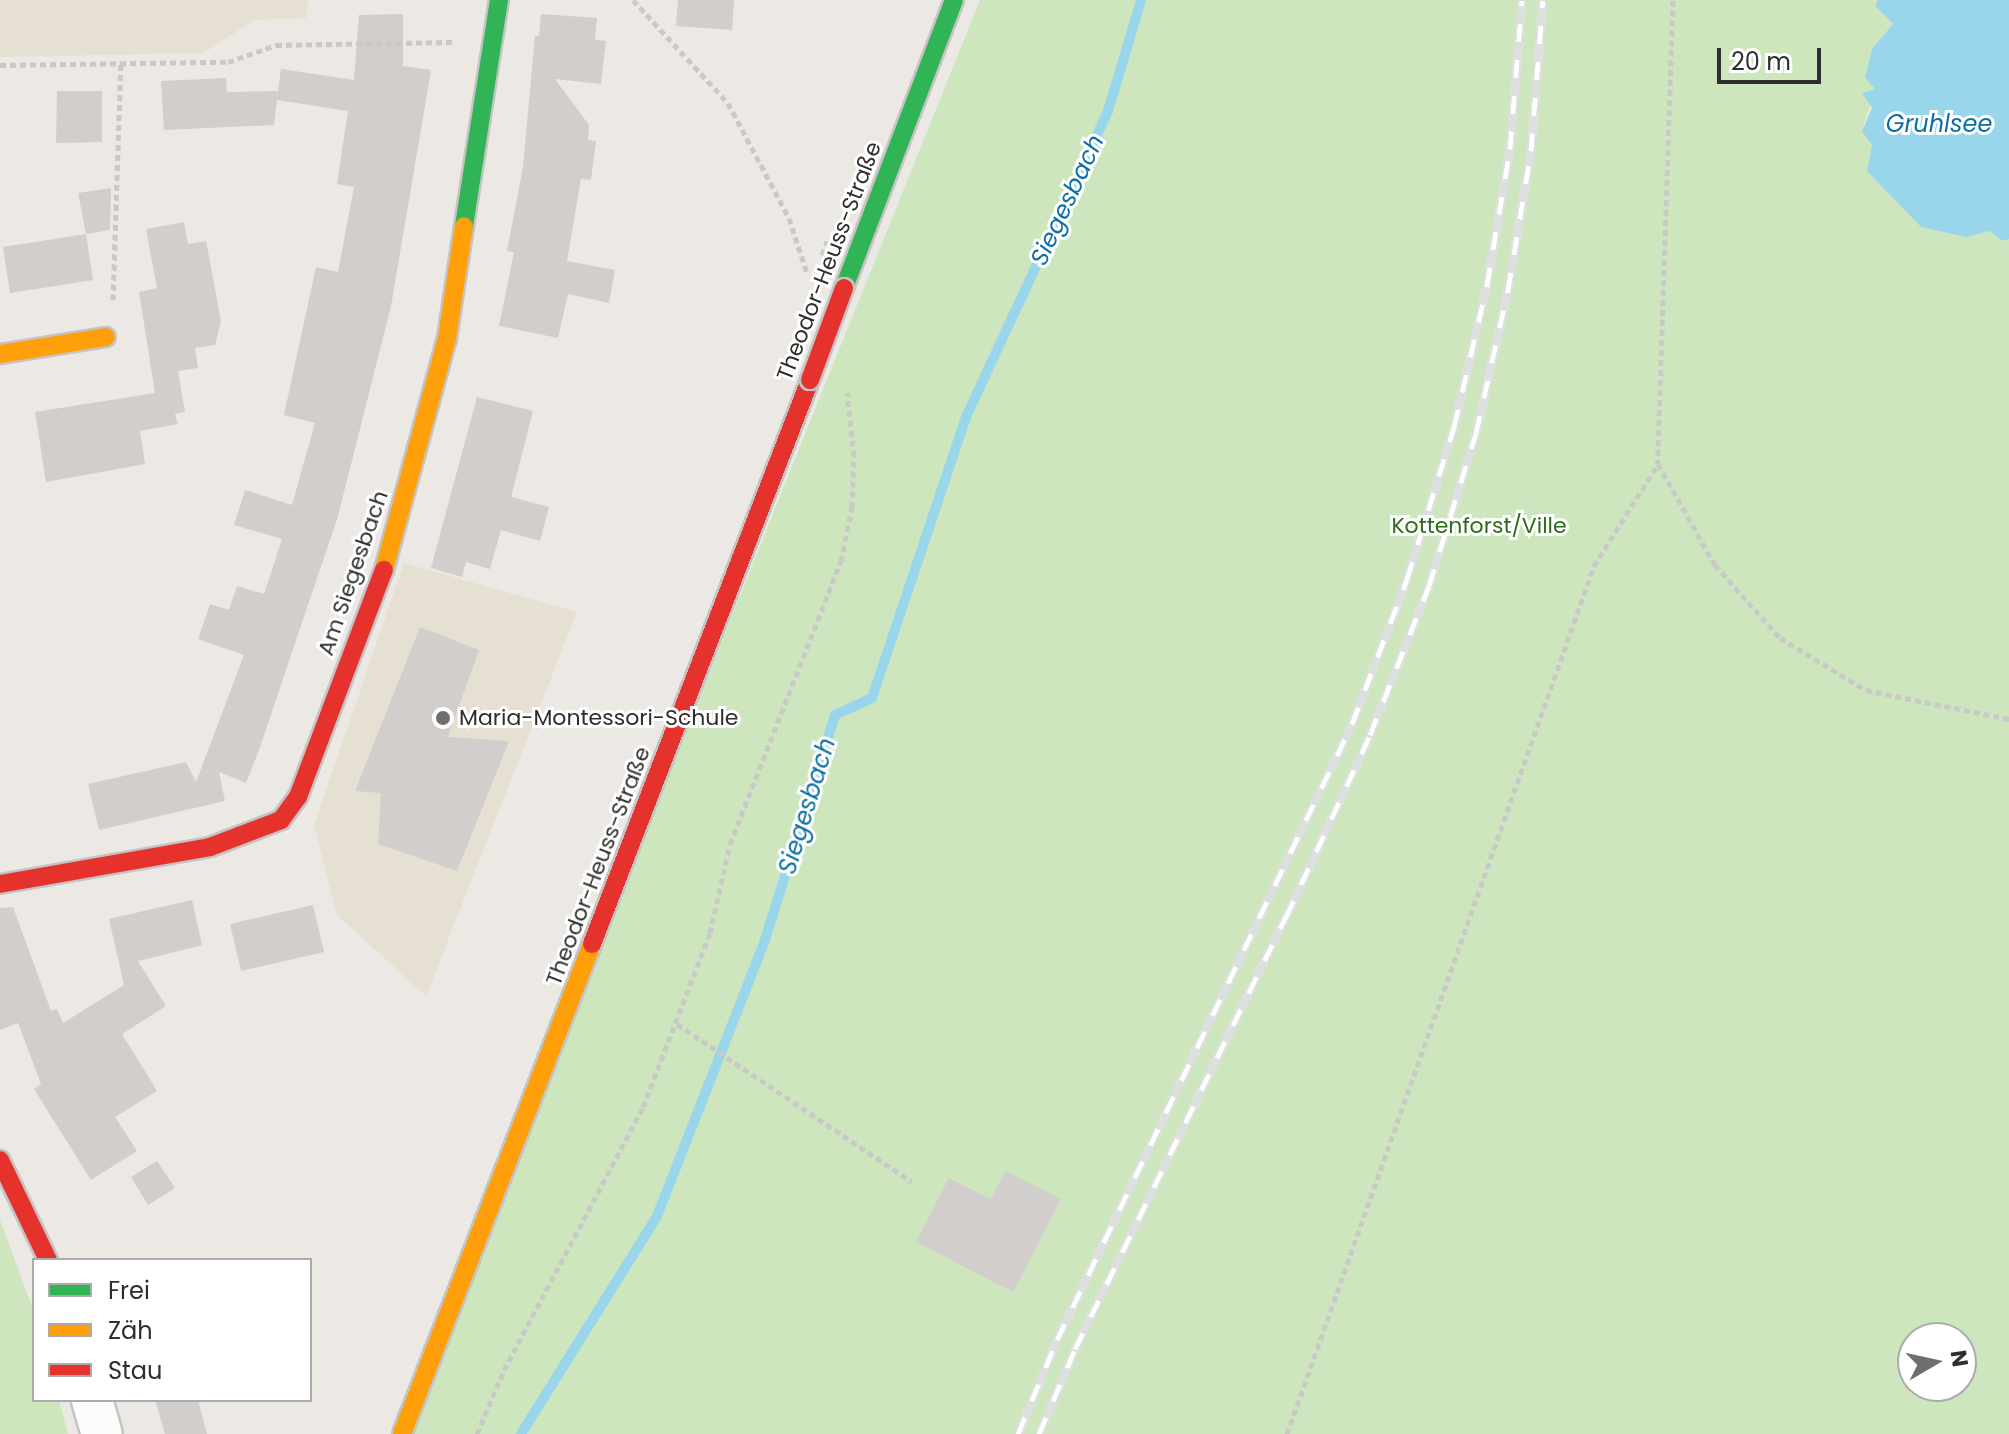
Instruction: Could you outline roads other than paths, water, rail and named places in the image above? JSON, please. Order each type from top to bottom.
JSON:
[{"type":"main road","name":"Am Siegesbach","points":[[0,884],[210,847],[281,820],[298,797],[392,548],[443,353],[499,0]]},
{"type":"main road","name":"Theodor-Heuss-Straße","points":[[402,1434],[954,0]]},
{"type":"main road","points":[[0,354],[106,337]]},
{"type":"main road","points":[[0,1160],[47,1258]]},
{"type":"street","points":[[93,1402],[102,1434]]},
{"type":"water","name":"Gruhlsee","points":[[1878,0],[2009,0],[2009,239],[2002,241],[1990,231],[1966,237],[1921,227],[1867,171],[1872,145],[1862,131],[1872,108],[1862,93],[1875,89],[1865,77],[1872,49],[1893,24],[1875,6]]},
{"type":"waterway","name":"Siegesbach","points":[[521,1434],[657,1216],[765,940],[835,715],[872,698],[966,417],[1108,111],[1141,0]]},
{"type":"railway","points":[[1018,1434],[1057,1340],[1352,724],[1407,579],[1454,427],[1487,285],[1510,149],[1522,0]]},
{"type":"railway","points":[[1039,1434],[1075,1349],[1286,917],[1370,735],[1429,586],[1476,433],[1508,290],[1531,151],[1543,0]]},
{"type":"place","name":"Maria-Montessori-Schule","points":[[443,718]]},
{"type":"park label","name":"Kottenforst/Ville","points":[[1479,526]]}]
